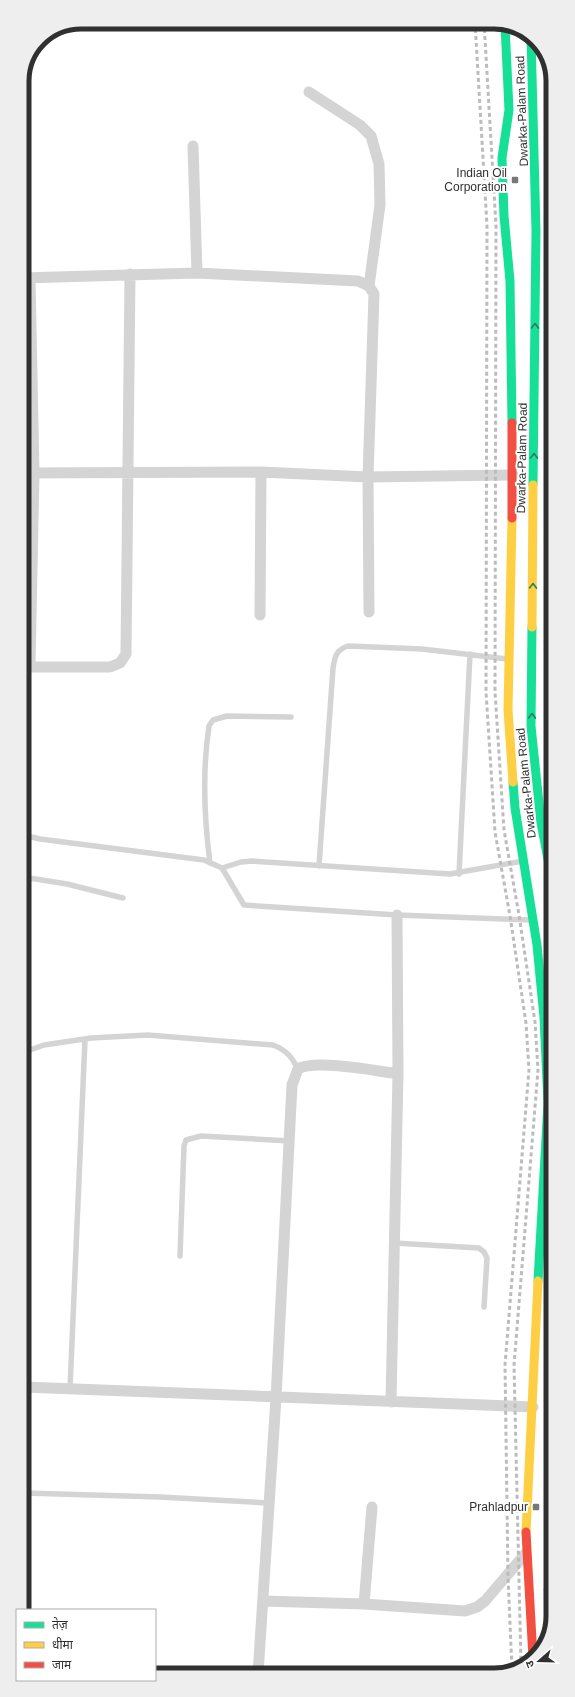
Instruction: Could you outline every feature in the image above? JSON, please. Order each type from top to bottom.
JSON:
[{"type":"street","points":[[505,30],[509,110],[502,158],[504,216],[510,281],[513,475],[508,710],[515,801],[533,920],[544,1017],[546,1060]]},
{"type":"street","name":"Dwarka-Palam Road","points":[[531,45],[534,101],[536,231],[532,726],[541,823],[546,849]]},
{"type":"street","points":[[309,92],[360,125],[371,136],[379,164],[380,206],[369,286]]},
{"type":"street","points":[[193,146],[197,273]]},
{"type":"street","points":[[29,278],[197,273],[358,281],[369,286],[374,294],[368,477],[369,612]]},
{"type":"street","points":[[29,666],[110,667],[120,663],[126,654],[130,274]]},
{"type":"street","points":[[29,473],[261,472],[368,477],[513,475]]},
{"type":"street","points":[[260,615],[261,472]]},
{"type":"street","points":[[391,1402],[398,1074],[398,915]]},
{"type":"street","points":[[258,1668],[291,1141],[292,1085],[298,1068],[305,1065],[321,1065],[398,1074]]},
{"type":"street","points":[[532,1641],[526,1553],[526,1515],[533,1408],[546,1144]]},
{"type":"street","points":[[29,1387],[533,1408]]},
{"type":"street","points":[[364,1604],[372,1507]]},
{"type":"street","points":[[263,1601],[364,1604],[462,1612],[471,1610],[485,1601],[526,1553]]},
{"type":"lane","points":[[320,866],[335,654],[340,649],[348,646],[422,649],[508,659]]},
{"type":"lane","points":[[459,874],[470,654]]},
{"type":"lane","points":[[210,863],[204,821],[204,797],[209,726],[213,720],[227,716],[291,717]]},
{"type":"lane","points":[[29,836],[204,860],[222,868],[244,905],[398,915],[533,920]]},
{"type":"lane","points":[[222,868],[241,862],[252,861],[433,874],[459,874],[523,861]]},
{"type":"lane","points":[[29,878],[67,884],[123,898]]},
{"type":"lane","points":[[29,1051],[37,1048],[85,1039],[148,1035],[273,1045],[282,1048],[291,1056],[298,1068]]},
{"type":"lane","points":[[70,1389],[85,1039]]},
{"type":"lane","points":[[180,1256],[184,1146],[186,1140],[201,1136],[291,1141]]},
{"type":"lane","points":[[394,1243],[479,1248],[484,1252],[487,1258],[484,1307]]},
{"type":"lane","points":[[29,1493],[160,1497],[268,1504]]},
{"type":"path","points":[[544,1588],[546,1620]]},
{"type":"railway","points":[[475,29],[487,226],[486,692],[495,832],[510,916],[526,1023],[529,1070],[505,1365],[508,1576],[512,1665]]},
{"type":"railway","points":[[484,29],[496,226],[495,692],[504,830],[519,915],[535,1022],[538,1070],[514,1365],[520,1641]]},
{"type":"traffic: fast","points":[[505,30],[509,110],[502,158],[504,216],[510,281],[512,423]]},
{"type":"traffic: fast","points":[[531,44],[536,231],[533,485]]},
{"type":"traffic: fast","points":[[532,627],[531,726],[541,823],[546,849]]},
{"type":"traffic: fast","points":[[513,782],[515,808],[537,945],[544,1017],[546,1060]]},
{"type":"traffic: fast","points":[[538,1281],[546,1139]]},
{"type":"traffic: slow","points":[[532,627],[533,485]]},
{"type":"traffic: slow","points":[[512,518],[508,710],[513,782]]},
{"type":"traffic: slow","points":[[526,1532],[538,1281]]},
{"type":"traffic: jam","points":[[512,423],[512,518]]},
{"type":"traffic: jam","points":[[526,1532],[532,1641]]},
{"type":"place","name":"Indian Oil Corporation","points":[[515,180]]},
{"type":"place","name":"Prahladpur","points":[[536,1507]]}]
